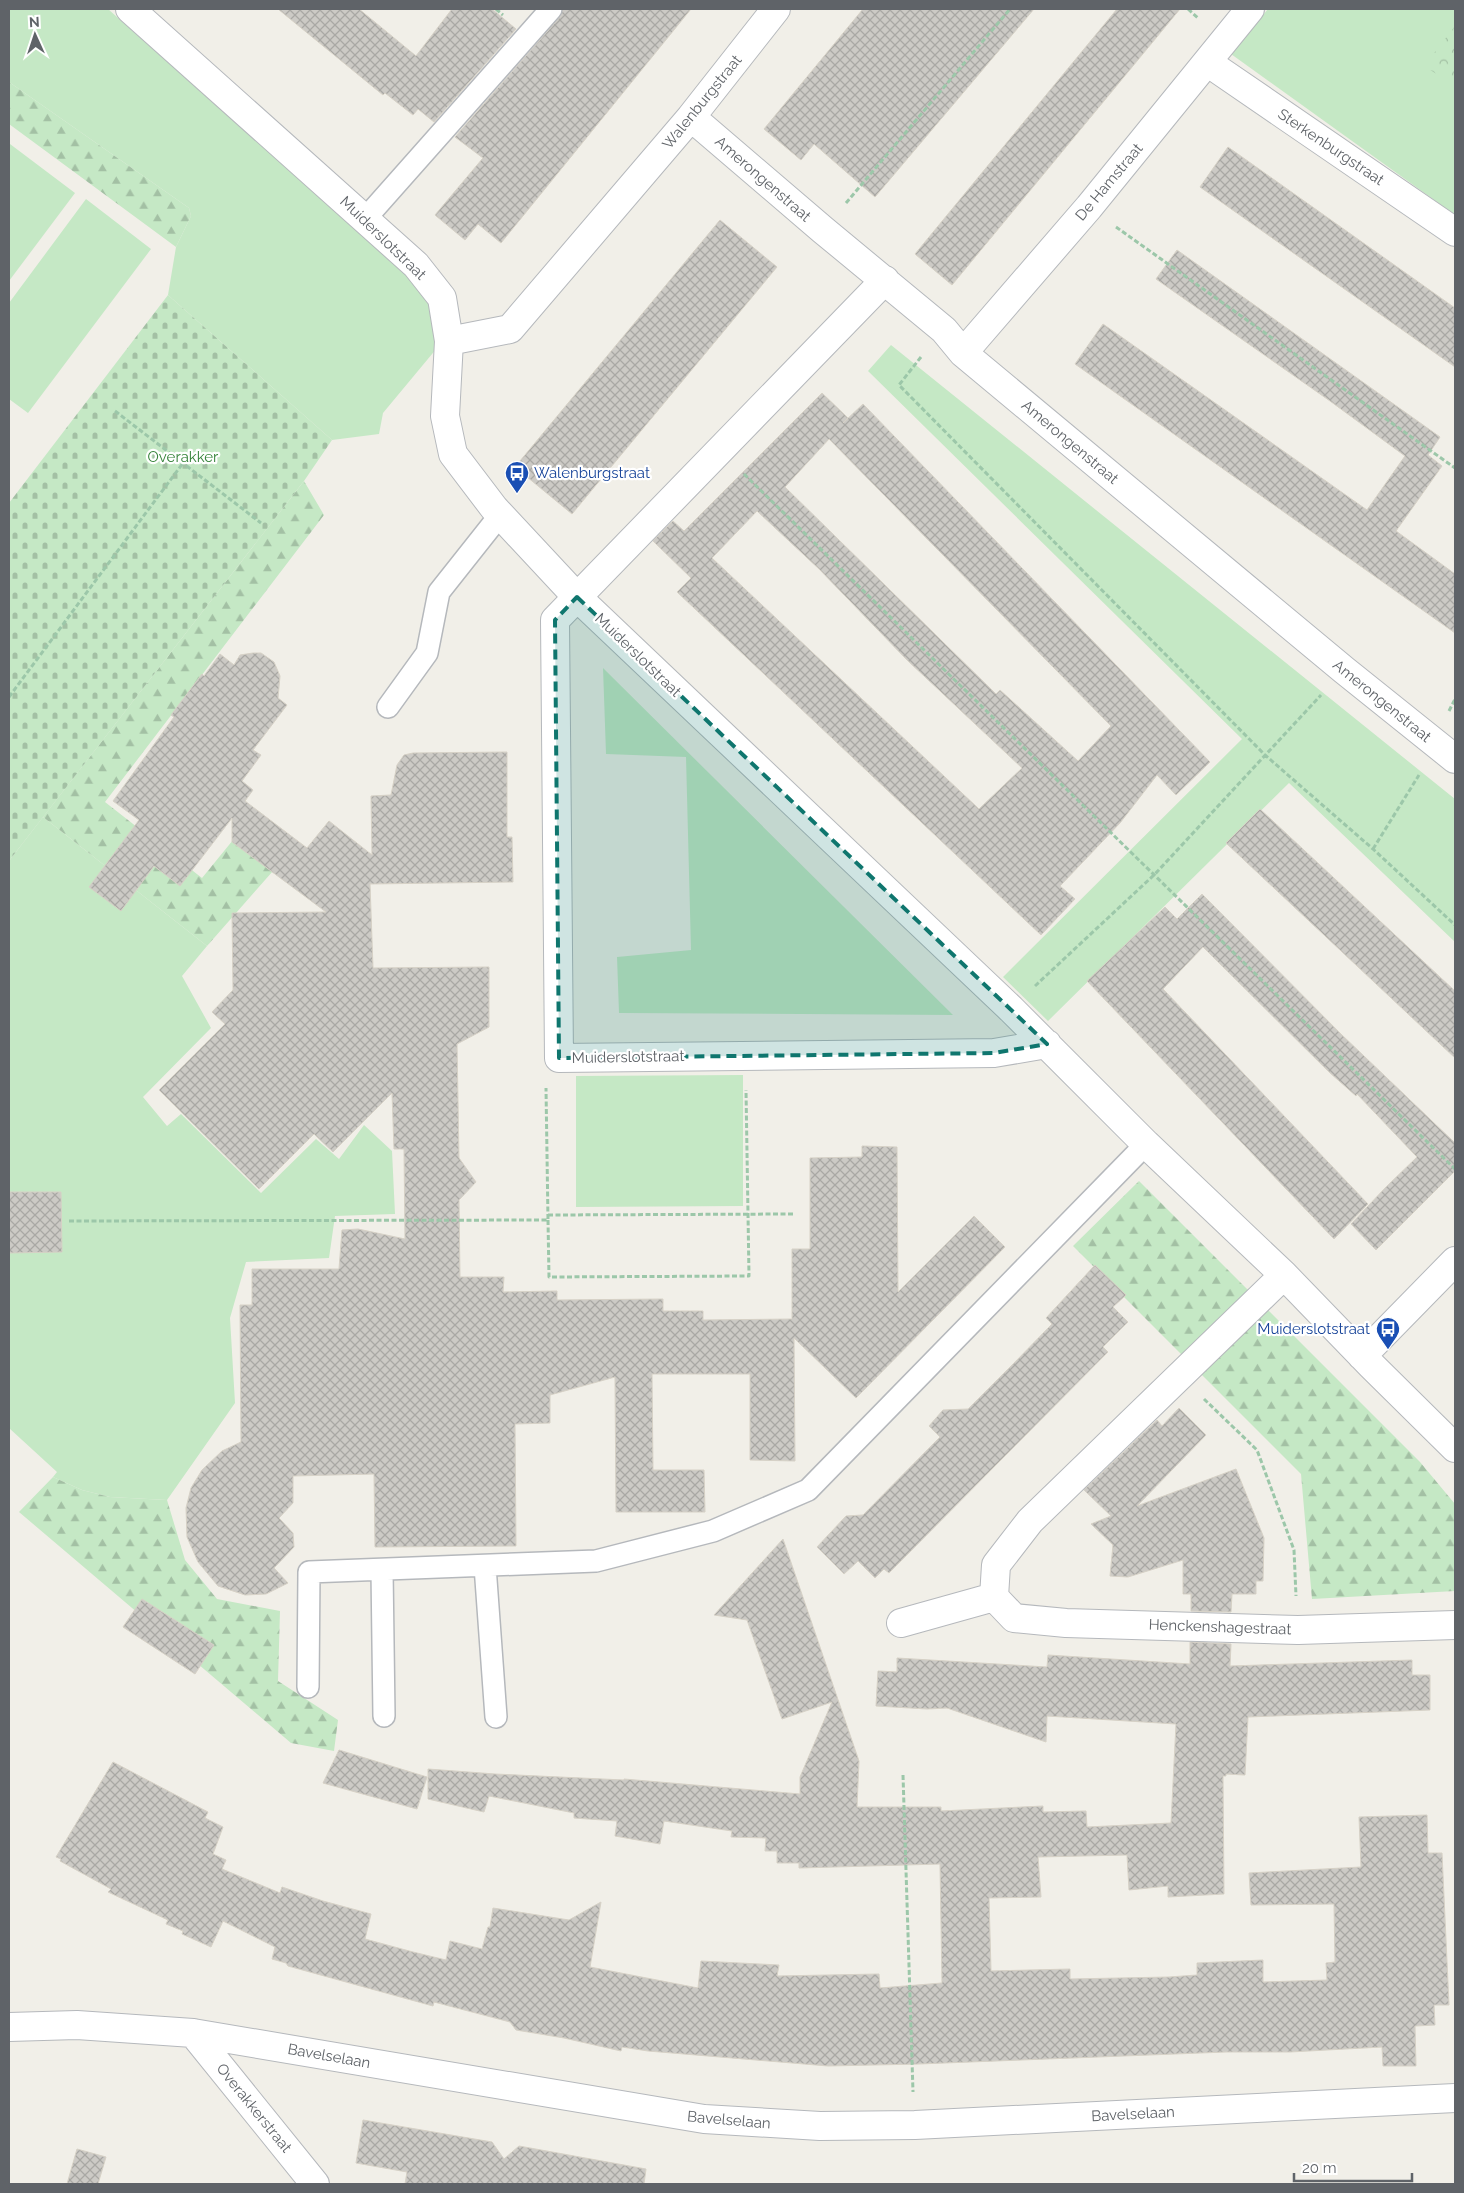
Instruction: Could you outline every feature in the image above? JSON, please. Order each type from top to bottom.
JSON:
[{"type":"street","name":"Muiderslotstraat","points":[[130,9],[416,265],[442,298],[449,341],[445,416],[453,454],[500,515],[577,597],[1011,1009],[1146,1144],[1284,1275],[1455,1448]]},
{"type":"street","name":"Walenburgstraat","points":[[449,341],[510,329],[691,117],[776,9]]},
{"type":"street","name":"De Hamstraat","points":[[963,353],[1089,207],[1250,9]]},
{"type":"street","name":"Sterkenburgstraat","points":[[1207,62],[1455,232]]},
{"type":"street","name":"Amerongenstraat","points":[[691,117],[944,330],[963,353],[1344,670],[1455,759]]},
{"type":"street","name":"Muiderslotstraat","points":[[885,280],[555,620],[559,1058],[994,1054],[1047,1044]]},
{"type":"street","points":[[1362,1356],[1455,1261]]},
{"type":"street","points":[[901,1624],[994,1597],[996,1565],[1030,1521],[1284,1275]]},
{"type":"street","name":"Henckenshagestraat","points":[[994,1597],[1014,1618],[1066,1623],[1298,1630],[1455,1625]]},
{"type":"street","name":"Bavelselaan","points":[[9,2026],[77,2025],[192,2032],[704,2119],[820,2126],[914,2125],[1455,2098]]},
{"type":"street","name":"Overakkerstraat","points":[[192,2032],[315,2184]]},
{"type":"lane","points":[[365,219],[551,9]]},
{"type":"lane","points":[[388,707],[427,653],[439,592],[500,515]]},
{"type":"lane","points":[[308,1687],[309,1572],[596,1561],[713,1531],[808,1490],[1146,1144]]},
{"type":"lane","points":[[485,1566],[496,1717]]},
{"type":"lane","points":[[382,1570],[384,1716]]},
{"type":"path","points":[[823,230],[1010,9]]},
{"type":"path","points":[[1089,207],[1455,468]]},
{"type":"path","points":[[944,330],[899,385],[1265,755],[1373,849],[1455,926]]},
{"type":"path","points":[[114,411],[261,523]]},
{"type":"path","points":[[719,450],[1455,1169]]},
{"type":"path","points":[[9,697],[183,463]]},
{"type":"path","points":[[1011,1009],[1155,874],[1344,670]]},
{"type":"path","points":[[559,1058],[545,1073],[549,1276],[749,1276],[746,1056]]},
{"type":"path","points":[[69,1222],[793,1214]]},
{"type":"path","points":[[1180,1376],[1257,1450],[1294,1550],[1298,1630]]},
{"type":"path","points":[[903,1775],[914,2125]]},
{"type":"highlighted area","points":[[577,597],[1047,1044],[994,1053],[559,1058],[555,620]]},
{"type":"green space","points":[[9,9],[108,9],[443,308],[447,336],[383,413],[379,434],[332,440],[168,295],[176,247],[191,216],[189,208],[9,82]]},
{"type":"green space","points":[[1268,9],[1455,9],[1455,215],[1231,54]]},
{"type":"green space","points":[[1455,26],[1455,86],[1424,66]]},
{"type":"green space","points":[[9,82],[189,208],[191,216],[176,247],[9,124]]},
{"type":"green space","points":[[9,145],[75,193],[9,281]]},
{"type":"green space","points":[[86,199],[151,249],[28,413],[9,399],[9,303]]},
{"type":"green space","name":"Overakker","points":[[168,295],[332,440],[304,481],[9,861],[9,503]]},
{"type":"green space","points":[[891,345],[1455,799],[1455,942],[1289,783],[1048,1021],[1003,977],[1242,739],[868,371]]},
{"type":"green space","points":[[304,481],[324,515],[105,802],[202,878],[251,818],[288,854],[207,946],[43,817]]},
{"type":"green space","points":[[603,668],[953,1015],[619,1013],[617,957],[691,950],[686,757],[606,754]]},
{"type":"green space","points":[[43,817],[207,946],[182,976],[211,1028],[143,1097],[167,1126],[181,1114],[261,1193],[316,1139],[339,1159],[364,1125],[392,1151],[395,1214],[335,1216],[329,1258],[246,1262],[230,1318],[235,1403],[167,1500],[110,1497],[82,1490],[53,1477],[57,1472],[9,1428],[9,861]]},
{"type":"green space","points":[[743,1075],[743,1206],[576,1207],[576,1076]]},
{"type":"green space","points":[[1139,1181],[1420,1462],[1455,1504],[1455,1591],[1312,1599],[1301,1474],[1073,1246]]},
{"type":"green space","points":[[53,1477],[82,1490],[110,1497],[167,1500],[185,1560],[217,1599],[280,1611],[278,1681],[338,1720],[334,1751],[291,1743],[19,1512]]},
{"type":"building","points":[[278,9],[359,9],[416,56],[452,9],[492,9],[516,29],[434,122],[418,109],[413,115],[385,93],[383,95]]},
{"type":"building","points":[[563,9],[691,9],[501,243],[478,224],[465,240],[435,215],[483,158],[455,137],[560,17]]},
{"type":"building","points":[[863,9],[1034,9],[875,197],[814,144],[801,160],[764,129]]},
{"type":"building","points":[[1117,9],[1180,9],[952,285],[915,254]]},
{"type":"building","points":[[1228,147],[1455,308],[1455,367],[1200,187]]},
{"type":"building","points":[[720,220],[777,267],[572,514],[515,467]]},
{"type":"building","points":[[1177,250],[1440,437],[1428,455],[1442,466],[1396,531],[1455,574],[1455,633],[1075,364],[1103,324],[1367,510],[1405,456],[1156,279]]},
{"type":"building","points":[[822,393],[848,418],[843,423],[863,404],[1210,762],[1176,795],[1157,775],[1120,823],[1060,886],[1075,899],[1041,935],[677,592],[691,578],[653,541],[673,521],[684,531]],"holes":[[[829,439],[1111,726],[1078,761],[1000,690],[996,694],[785,487]],[[757,511],[819,569],[908,661],[1022,768],[979,809],[712,558]]]},
{"type":"building","points":[[261,653],[274,662],[280,676],[278,698],[287,705],[253,750],[261,755],[242,781],[253,790],[245,801],[307,848],[329,821],[372,855],[371,796],[391,795],[397,765],[404,755],[413,753],[507,752],[507,837],[512,837],[513,882],[370,884],[373,968],[489,967],[489,1027],[457,1044],[459,1158],[476,1182],[459,1200],[460,1277],[504,1277],[503,1292],[557,1291],[557,1300],[663,1299],[663,1311],[703,1311],[703,1320],[792,1319],[792,1249],[810,1249],[810,1158],[862,1157],[862,1146],[897,1147],[898,1292],[974,1216],[1005,1247],[856,1398],[794,1338],[795,1461],[750,1460],[750,1374],[652,1374],[653,1470],[704,1470],[705,1512],[616,1512],[615,1377],[550,1395],[550,1423],[515,1424],[516,1546],[375,1547],[374,1474],[293,1476],[293,1503],[279,1518],[293,1533],[294,1547],[274,1568],[288,1583],[266,1594],[245,1595],[218,1586],[198,1562],[187,1537],[186,1508],[191,1488],[202,1470],[222,1451],[241,1442],[240,1305],[252,1305],[252,1269],[339,1269],[342,1230],[358,1229],[405,1239],[404,1149],[394,1149],[392,1093],[333,1152],[314,1134],[259,1189],[159,1090],[225,1024],[212,1012],[233,990],[232,913],[326,912],[232,842],[232,818],[180,886],[154,866],[121,911],[89,887],[139,820],[113,801],[174,717],[171,715],[202,674],[204,676],[220,654],[234,665],[240,655]]},
{"type":"building","points":[[1260,809],[1455,991],[1455,1058],[1226,843]]},
{"type":"building","points":[[1202,894],[1342,1035],[1455,1143],[1455,1171],[1376,1250],[1351,1224],[1417,1157],[1357,1094],[1356,1096],[1329,1072],[1203,947],[1163,989],[1368,1204],[1334,1239],[1087,981],[1165,907],[1177,919]]},
{"type":"building","points":[[9,1192],[61,1192],[62,1252],[9,1253]]},
{"type":"building","points":[[1095,1265],[1126,1295],[1113,1307],[1128,1322],[1103,1347],[1108,1352],[889,1573],[884,1569],[875,1578],[858,1561],[844,1574],[817,1547],[846,1516],[863,1515],[940,1437],[929,1426],[943,1410],[968,1409],[1014,1363],[1052,1324],[1046,1318]]},
{"type":"building","points":[[1179,1408],[1206,1435],[1137,1506],[1236,1469],[1264,1538],[1263,1581],[1256,1581],[1256,1594],[1232,1594],[1231,1612],[1191,1611],[1191,1594],[1183,1594],[1183,1560],[1128,1577],[1110,1576],[1113,1545],[1091,1524],[1111,1516],[1084,1490],[1157,1420],[1162,1426]]},
{"type":"building","points":[[783,1539],[859,1761],[857,1807],[941,1807],[941,1811],[1043,1806],[1043,1812],[1086,1811],[1087,1827],[1171,1823],[1176,1724],[1047,1716],[1046,1742],[947,1708],[927,1709],[876,1706],[878,1671],[897,1672],[897,1658],[1047,1667],[1048,1655],[1190,1664],[1190,1642],[1231,1644],[1230,1666],[1412,1660],[1412,1675],[1430,1675],[1430,1710],[1248,1717],[1245,1775],[1226,1774],[1226,1776],[1223,1776],[1224,1894],[1168,1897],[1168,1886],[1129,1890],[1127,1855],[1038,1857],[1041,1897],[989,1898],[991,1971],[1070,1969],[1070,1979],[1169,1977],[1197,1975],[1197,1963],[1263,1960],[1263,1982],[1327,1980],[1326,1963],[1335,1962],[1334,1904],[1251,1905],[1249,1873],[1361,1867],[1359,1817],[1427,1815],[1428,1853],[1442,1853],[1449,2005],[1434,2005],[1435,2025],[1415,2026],[1416,2066],[1383,2066],[1382,2047],[1290,2052],[1226,2052],[828,2066],[648,2051],[622,2047],[621,2051],[564,2038],[516,2030],[510,2022],[434,2002],[433,2006],[288,1966],[286,1963],[272,1959],[275,1947],[223,1921],[211,1947],[182,1934],[183,1931],[166,1924],[168,1920],[108,1892],[111,1889],[56,1857],[113,1762],[208,1812],[205,1818],[223,1827],[213,1854],[226,1860],[222,1869],[280,1893],[282,1887],[371,1914],[365,1939],[413,1952],[446,1960],[450,1941],[482,1949],[488,1927],[490,1927],[493,1908],[569,1920],[601,1902],[590,1967],[698,1988],[701,1961],[779,1965],[777,1976],[879,1974],[880,1988],[942,1983],[940,1864],[799,1868],[799,1863],[777,1863],[777,1851],[765,1851],[766,1838],[731,1837],[732,1831],[664,1821],[660,1844],[615,1836],[617,1821],[574,1818],[574,1813],[489,1796],[484,1812],[428,1799],[428,1769],[495,1774],[624,1779],[800,1794],[800,1777],[832,1702],[782,1719],[747,1620],[714,1615]]},
{"type":"building","points":[[142,1599],[214,1645],[195,1674],[123,1627]]},
{"type":"building","points":[[339,1750],[427,1777],[417,1809],[323,1783]]},
{"type":"building","points":[[363,2120],[492,2142],[504,2159],[519,2146],[646,2169],[644,2184],[405,2184],[407,2172],[356,2163]]},
{"type":"building","points":[[77,2149],[106,2157],[98,2184],[67,2184]]},
{"type":"place","name":"Walenburgstraat","points":[[517,494]]},
{"type":"place","name":"Muiderslotstraat","points":[[1388,1350]]}]
